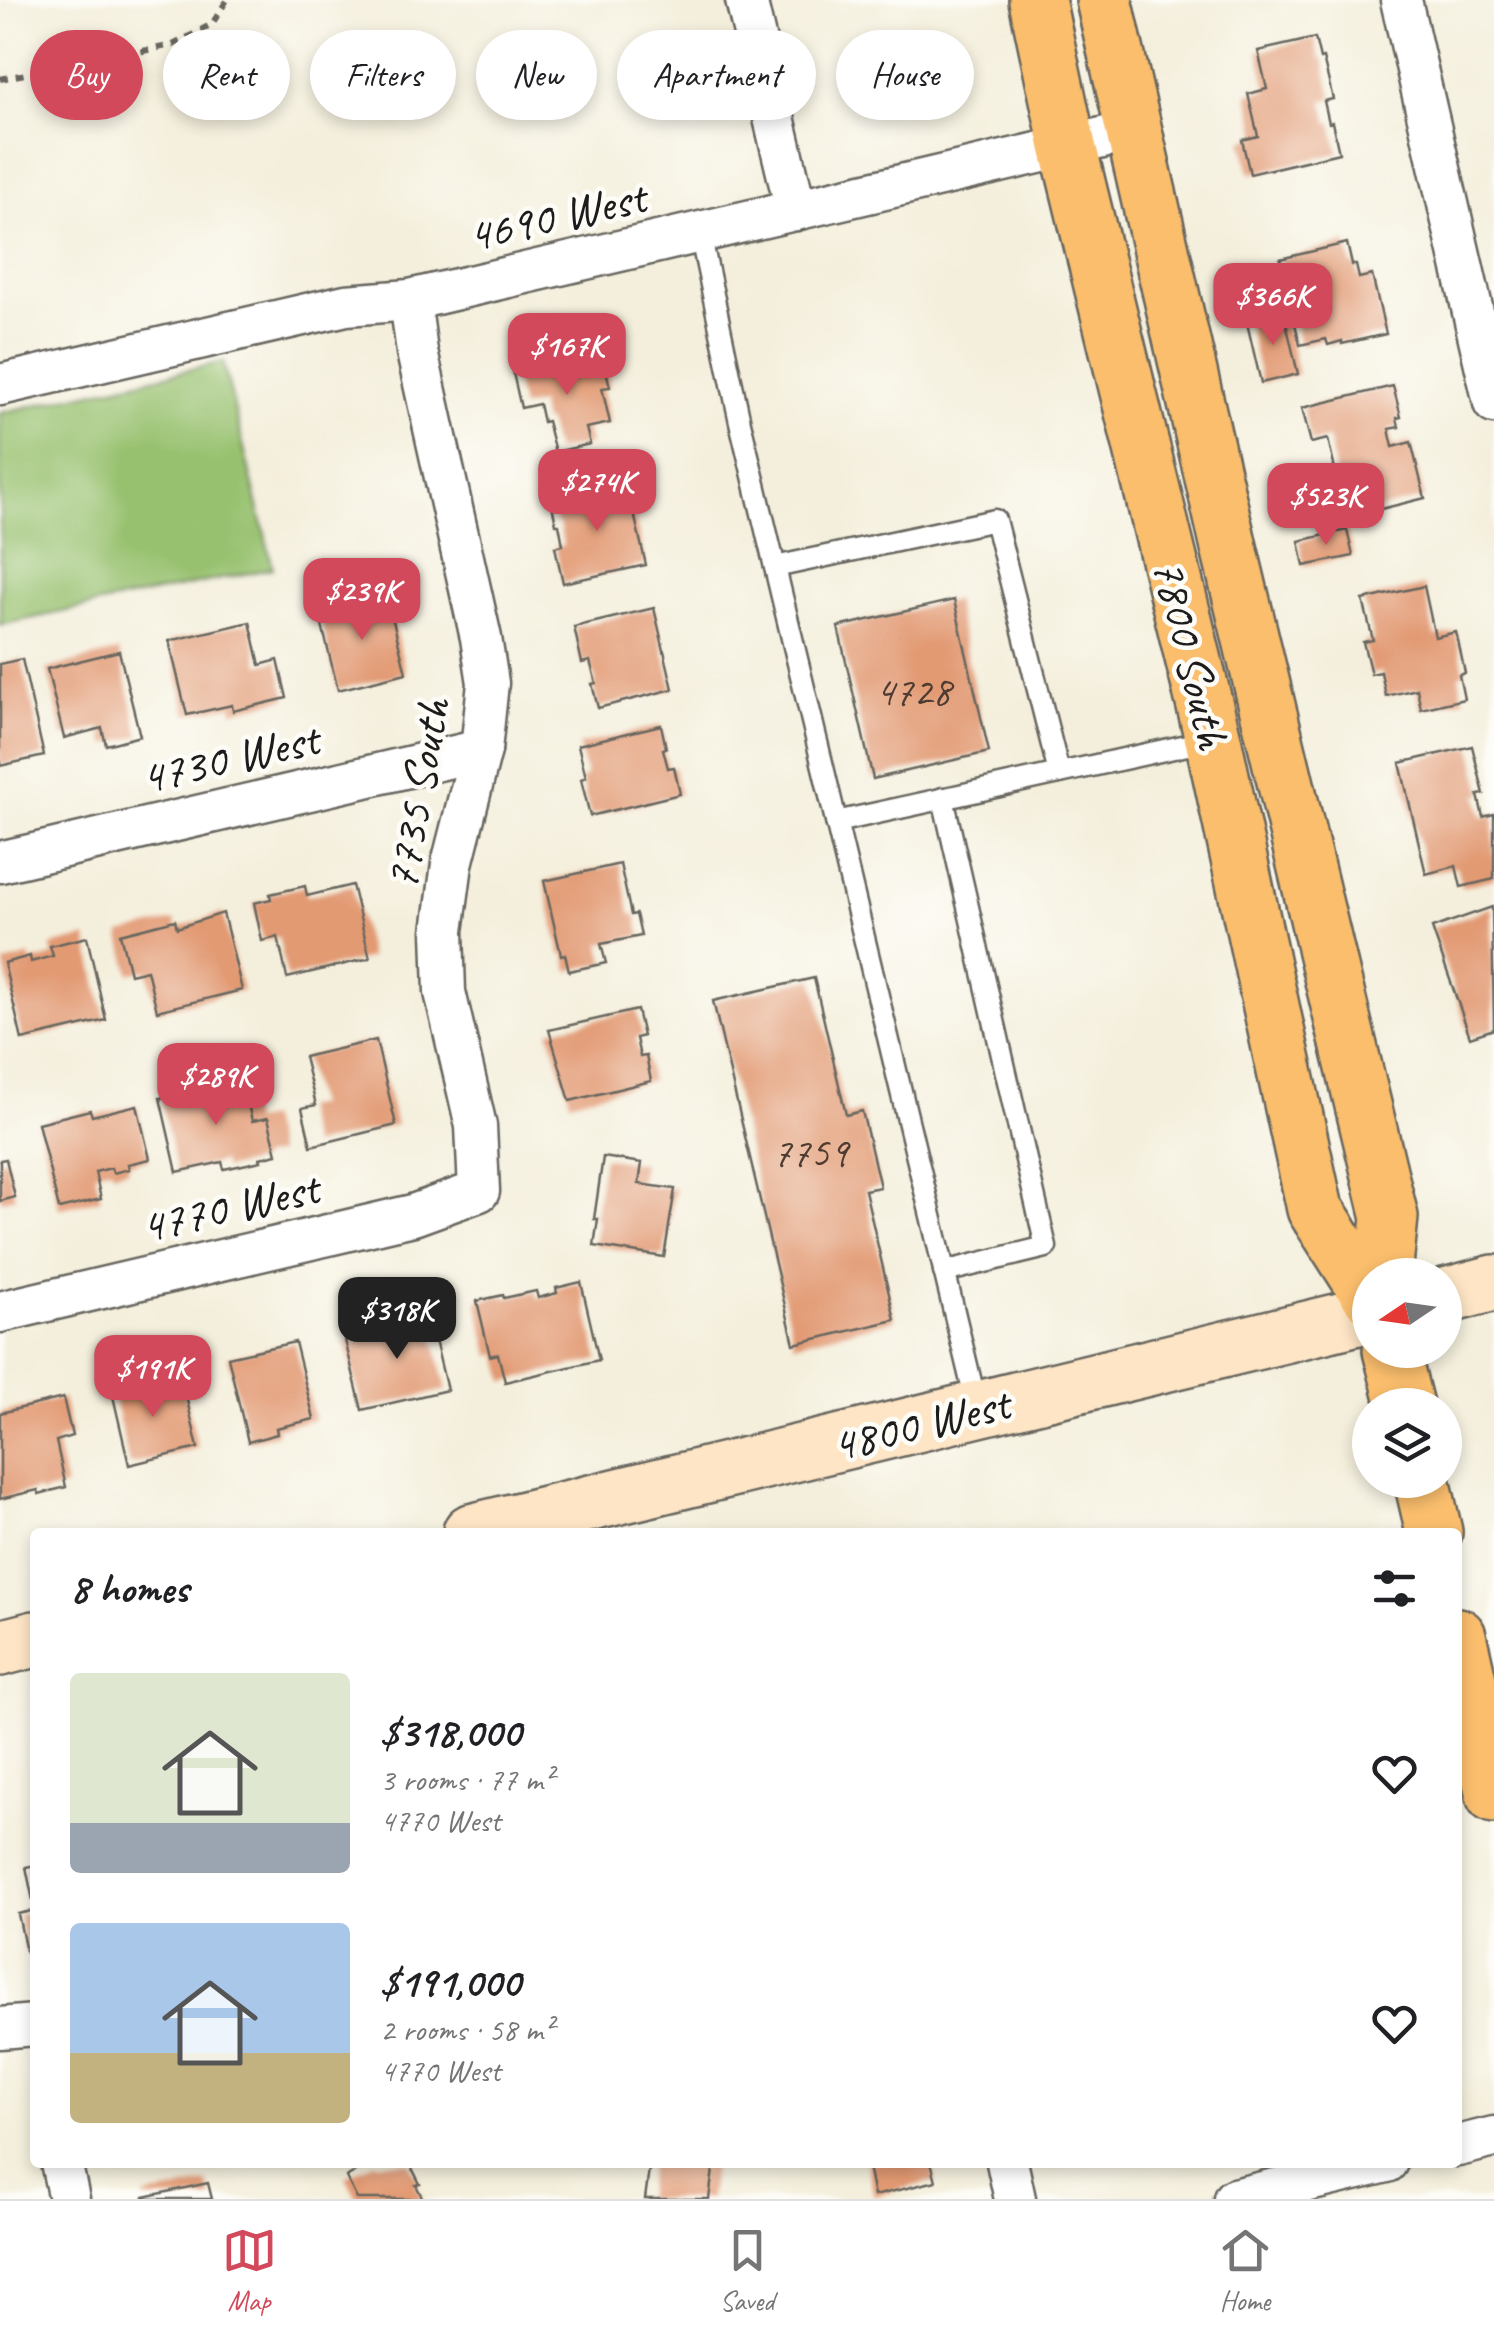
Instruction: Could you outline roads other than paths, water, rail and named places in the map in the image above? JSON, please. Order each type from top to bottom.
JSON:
[{"type":"main road","name":"7800 South","points":[[1036,0],[1213,739],[1315,1208],[1352,1267]]},
{"type":"main road","name":"7800 South","points":[[1104,0],[1239,590],[1390,1218],[1386,1258]]},
{"type":"main road","points":[[1462,1291],[1494,1283]]},
{"type":"main road","name":"4800 West","points":[[487,1528],[1352,1318]]},
{"type":"main road","points":[[1426,1498],[1433,1528]]},
{"type":"main road","points":[[0,1648],[30,1640]]},
{"type":"main road","points":[[1462,1654],[1494,1795]]},
{"type":"street","points":[[746,0],[796,210]]},
{"type":"street","points":[[1409,2],[1494,403]]},
{"type":"street","name":"4690 West","points":[[0,385],[346,305],[410,300],[1132,131]]},
{"type":"street","name":"7735 South","points":[[410,300],[417,352],[488,683],[481,750],[452,864],[442,931],[445,992],[476,1126],[480,1191]]},
{"type":"street","name":"4730 West","points":[[0,862],[481,750]]},
{"type":"street","name":"4770 West","points":[[0,1312],[413,1215],[480,1191]]},
{"type":"street","points":[[1462,2145],[1494,2137]]},
{"type":"street","points":[[62,2168],[69,2199]]},
{"type":"street","points":[[1007,2168],[1015,2199]]},
{"type":"street","points":[[1234,2199],[1362,2168]]},
{"type":"lane","points":[[700,233],[740,422],[977,1409]]},
{"type":"lane","points":[[775,567],[995,520],[1059,773]]},
{"type":"lane","points":[[836,822],[1213,739]]},
{"type":"lane","points":[[943,798],[1046,1246],[944,1272]]}]
